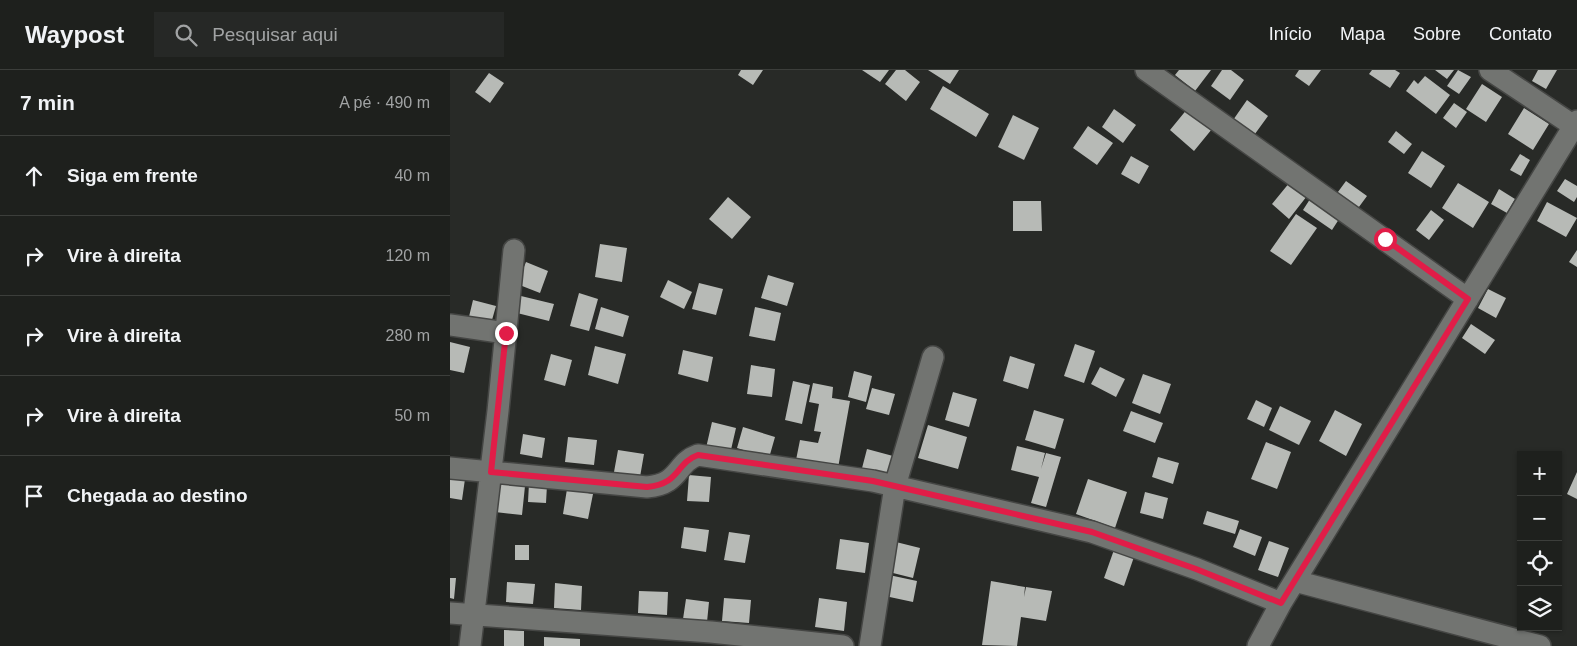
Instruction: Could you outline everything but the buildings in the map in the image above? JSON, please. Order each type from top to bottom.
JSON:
[{"type":"street","points":[[1146,70],[1468,299]]},
{"type":"street","points":[[1258,646],[1281,603],[1576,125],[1490,70]]},
{"type":"street","points":[[470,646],[491,472],[514,250]]},
{"type":"street","points":[[450,325],[506,333]]},
{"type":"street","points":[[870,646],[895,486],[933,357]]},
{"type":"street","points":[[450,468],[647,487],[661,486],[672,480],[689,458],[698,455],[895,486],[1092,532],[1196,569],[1281,603]]},
{"type":"street","points":[[1296,580],[1540,646]]},
{"type":"street","points":[[450,613],[711,632],[843,646]]},
{"type":"route","points":[[506,333],[491,472],[647,487],[661,486],[672,480],[689,458],[698,455],[873,481],[1092,532],[1196,569],[1281,603],[1468,299],[1385,239]]}]
